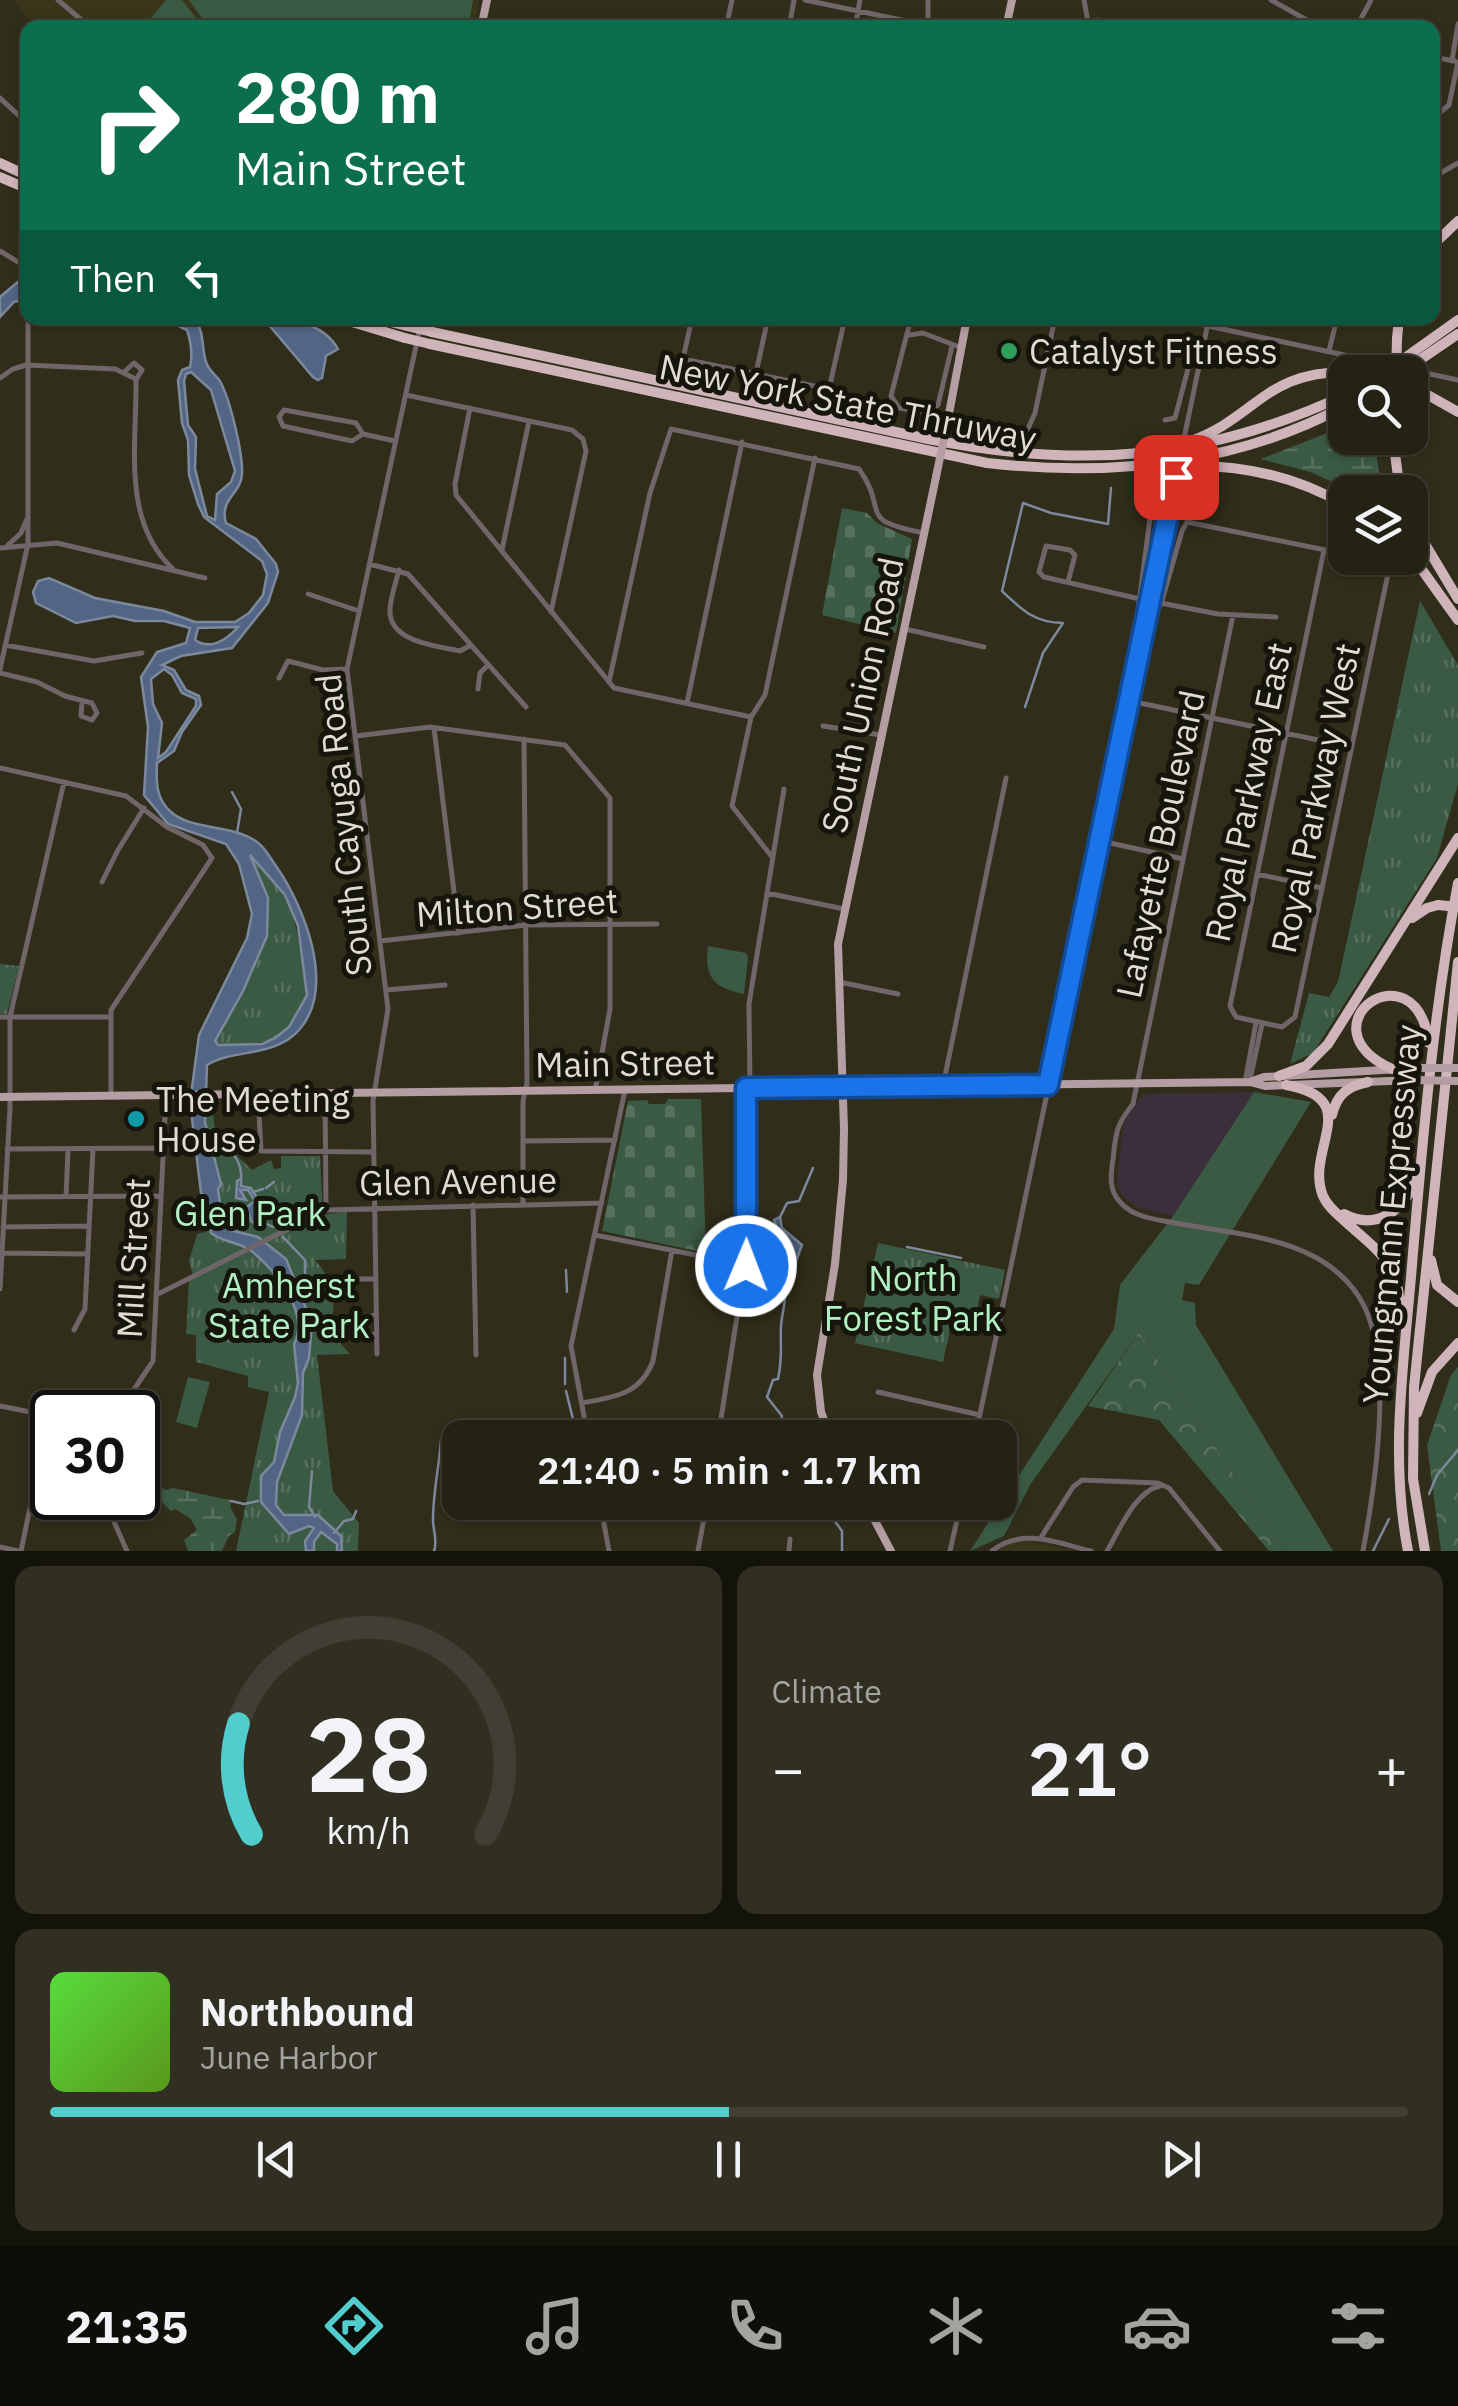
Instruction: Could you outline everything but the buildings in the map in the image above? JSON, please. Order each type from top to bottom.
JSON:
[{"type":"highway","points":[[1409,355],[1458,320]]},
{"type":"highway","name":"New York State Thruway","points":[[372,325],[988,463],[1068,470],[1142,467],[1238,448],[1328,413]]},
{"type":"highway","name":"New York State Thruway","points":[[390,325],[406,332]]},
{"type":"highway","points":[[1398,325],[1398,355]]},
{"type":"highway","points":[[1425,355],[1458,334]]},
{"type":"highway","name":"New York State Thruway","points":[[431,338],[995,452],[1092,457],[1192,448],[1257,430],[1328,401]]},
{"type":"highway","points":[[1160,451],[1210,433],[1263,394],[1292,379],[1328,373]]},
{"type":"highway","points":[[1428,395],[1458,412]]},
{"type":"highway","points":[[1142,467],[1224,467],[1265,473],[1328,496]]},
{"type":"highway","points":[[1428,549],[1458,599]]},
{"type":"highway","points":[[1426,575],[1458,620]]},
{"type":"highway","points":[[1282,1080],[1315,1060],[1458,838]]},
{"type":"highway","name":"Youngmann Expressway","points":[[1408,1551],[1400,1512],[1400,1391],[1432,1059],[1458,882]]},
{"type":"highway","points":[[1398,932],[1417,914],[1438,905],[1458,907]]},
{"type":"highway","name":"Youngmann Expressway","points":[[1425,1551],[1413,1479],[1414,1387],[1458,962]]},
{"type":"highway","points":[[1392,1070],[1366,1056],[1357,1037],[1358,1018],[1381,996],[1400,997],[1416,1006],[1426,1026],[1432,1059]]},
{"type":"highway","points":[[1445,1071],[1458,1031]]},
{"type":"highway","points":[[1282,1080],[1312,1091],[1326,1104],[1329,1118],[1320,1180],[1323,1196],[1334,1212],[1383,1254],[1396,1274],[1401,1306],[1400,1391]]},
{"type":"highway","points":[[1368,1082],[1351,1086],[1334,1106],[1323,1182],[1332,1204],[1353,1219],[1386,1216],[1409,1196],[1422,1160]]},
{"type":"highway","points":[[1429,1236],[1434,1280],[1458,1302]]},
{"type":"highway","points":[[1412,1439],[1418,1408],[1432,1372],[1458,1342]]},
{"type":"main road","name":"South Union Road","points":[[825,1420],[819,1402],[817,1363],[840,1232],[844,1087],[838,944],[925,534],[964,325]]},
{"type":"main road","name":"Main Street","points":[[5,1097],[1247,1082],[1264,1086],[1282,1080],[1458,1068]]},
{"type":"main road","name":"Main Street","points":[[1282,1080],[1458,1081]]},
{"type":"main road","points":[[874,1520],[890,1551]]},
{"type":"street","points":[[58,0],[82,20]]},
{"type":"street","points":[[805,0],[900,20]]},
{"type":"street","points":[[857,20],[860,0]]},
{"type":"street","points":[[1271,0],[1307,20]]},
{"type":"street","points":[[1440,113],[1449,106],[1458,24]]},
{"type":"street","points":[[0,98],[20,117]]},
{"type":"street","points":[[28,325],[28,544],[0,671],[82,701]]},
{"type":"street","name":"South Cayuga Road","points":[[376,1315],[374,1094],[388,1009],[347,669],[421,325]]},
{"type":"street","points":[[691,325],[684,359],[829,390],[843,325]]},
{"type":"street","points":[[756,374],[766,325]]},
{"type":"street","points":[[907,336],[923,333],[957,347],[938,405],[926,412],[899,408],[891,396],[909,325]]},
{"type":"street","points":[[1027,431],[1035,412],[1054,325]]},
{"type":"street","points":[[979,1420],[1207,325]]},
{"type":"street","points":[[1224,325],[1458,380]]},
{"type":"street","points":[[1329,351],[1335,325]]},
{"type":"street","points":[[1166,420],[1174,418],[1189,365],[1200,361]]},
{"type":"street","points":[[124,372],[132,364],[138,364],[142,370],[136,380],[137,499],[152,542],[173,569]]},
{"type":"street","points":[[0,378],[13,368],[28,365],[124,372],[136,380]]},
{"type":"street","points":[[406,395],[572,430],[580,436],[586,448],[551,612]]},
{"type":"street","points":[[470,408],[455,490],[614,688],[750,717]]},
{"type":"street","points":[[363,434],[356,423],[284,410],[279,417],[283,426],[352,441],[363,434],[395,440]]},
{"type":"street","points":[[502,551],[529,420]]},
{"type":"street","points":[[609,682],[650,493],[669,430],[676,428],[859,469],[882,521],[894,528],[925,534]]},
{"type":"street","points":[[687,703],[742,442]]},
{"type":"street","points":[[772,858],[732,806],[750,717],[764,695],[815,458]]},
{"type":"street","points":[[1142,644],[1135,634],[1153,495]]},
{"type":"street","points":[[3,548],[17,538],[28,517]]},
{"type":"street","points":[[1161,604],[1188,522],[1328,551]]},
{"type":"street","points":[[3,548],[56,543],[205,578]]},
{"type":"street","points":[[1068,582],[1075,555],[1070,550],[1046,546],[1041,575],[1068,582],[1140,599]]},
{"type":"street","name":"Royal Parkway East","points":[[1259,1023],[1236,1017],[1230,1006],[1324,550]]},
{"type":"street","points":[[369,564],[408,574],[526,707]]},
{"type":"street","points":[[399,570],[390,610],[391,618],[406,636],[460,651],[471,645]]},
{"type":"street","name":"Royal Parkway West","points":[[1259,1023],[1282,1027],[1295,1017],[1388,575]]},
{"type":"street","points":[[308,594],[359,611]]},
{"type":"street","points":[[1150,601],[1233,615],[1276,617]]},
{"type":"street","name":"Lafayette Boulevard","points":[[1233,615],[1133,1104],[1117,1125],[1113,1191],[1124,1206],[1145,1217],[1285,1244],[1310,1253],[1342,1276],[1366,1309],[1376,1340],[1378,1436],[1376,1477],[1363,1551]]},
{"type":"street","points":[[905,629],[984,647]]},
{"type":"street","points":[[6,645],[94,661],[142,654]]},
{"type":"street","points":[[279,678],[288,661],[323,670],[347,669]]},
{"type":"street","points":[[478,689],[480,673],[488,665]]},
{"type":"street","points":[[1130,701],[1352,747]]},
{"type":"street","points":[[823,726],[881,735]]},
{"type":"street","points":[[434,728],[459,932]]},
{"type":"street","points":[[356,736],[434,728],[565,745],[610,798],[610,1009],[595,1091]]},
{"type":"street","points":[[523,1204],[524,740]]},
{"type":"street","points":[[0,768],[126,796],[179,835],[203,845],[212,858],[111,1010],[110,1096]]},
{"type":"street","points":[[943,1086],[1006,778]]},
{"type":"street","points":[[0,1289],[10,1017],[64,782]]},
{"type":"street","points":[[721,1420],[746,1266],[749,1004],[784,788]]},
{"type":"street","points":[[102,882],[144,808]]},
{"type":"street","points":[[1101,841],[1183,859]]},
{"type":"street","points":[[1256,874],[1322,888]]},
{"type":"street","points":[[766,893],[844,910]]},
{"type":"street","name":"Milton Street","points":[[380,941],[526,925],[657,924]]},
{"type":"street","points":[[840,982],[898,994]]},
{"type":"street","points":[[386,990],[446,985]]},
{"type":"street","points":[[0,1017],[111,1016]]},
{"type":"street","points":[[1247,1082],[1259,1023]]},
{"type":"street","points":[[585,1420],[571,1346],[625,1090]]},
{"type":"street","points":[[258,1094],[258,1146],[262,1152],[374,1152]]},
{"type":"street","points":[[325,1094],[326,1210]]},
{"type":"street","name":"Mill Street","points":[[134,1390],[153,1361],[166,1096]]},
{"type":"street","points":[[523,1141],[615,1140]]},
{"type":"street","points":[[74,1330],[85,1309],[92,1148]]},
{"type":"street","points":[[8,1149],[163,1148]]},
{"type":"street","points":[[66,1197],[68,1149]]},
{"type":"street","points":[[2,1198],[161,1196]]},
{"type":"street","name":"Glen Avenue","points":[[156,1294],[326,1210],[602,1203]]},
{"type":"street","points":[[473,1205],[476,1355]]},
{"type":"street","points":[[3,1227],[88,1226]]},
{"type":"street","name":"Glen Avenue","points":[[595,1235],[746,1266]]},
{"type":"street","points":[[582,1402],[625,1394],[649,1371],[672,1250]]},
{"type":"street","points":[[2,1253],[87,1254]]},
{"type":"street","points":[[329,1279],[376,1279]]},
{"type":"street","points":[[376,1334],[359,1334],[358,1324],[363,1318],[376,1315],[377,1354]]},
{"type":"street","points":[[878,1392],[980,1415]]},
{"type":"street","points":[[0,1406],[30,1412]]},
{"type":"street","points":[[1040,1540],[1082,1480],[1137,1482],[1168,1488],[1220,1551]]},
{"type":"street","points":[[1137,1482],[1142,1486],[1142,1496]]},
{"type":"street","points":[[1106,1551],[1142,1496],[1154,1486],[1168,1488]]},
{"type":"street","points":[[0,1547],[20,1551],[30,1507]]},
{"type":"street","points":[[113,1520],[127,1551]]},
{"type":"street","points":[[603,1520],[609,1551]]},
{"type":"street","points":[[698,1551],[704,1520]]},
{"type":"street","points":[[950,1551],[957,1520]]},
{"type":"street","points":[[789,1551],[790,1539]]},
{"type":"street","points":[[992,1551],[1008,1539],[1040,1540],[1091,1551]]},
{"type":"shaded area","points":[[13,0],[479,0],[475,20],[30,20]]},
{"type":"shaded area","points":[[1254,1092],[1173,1216],[1139,1208],[1123,1197],[1117,1183],[1123,1124],[1142,1094]]},
{"type":"shaded area","points":[[1017,1540],[1029,1541],[1076,1551],[997,1551]]},
{"type":"green space","points":[[166,0],[182,0],[198,20],[149,20]]},
{"type":"green space","points":[[189,0],[473,0],[470,20],[203,20]]},
{"type":"green space","points":[[1328,433],[1328,455],[1377,455],[1379,475],[1328,475],[1328,480],[1261,459]]},
{"type":"green space","points":[[842,508],[867,513],[877,523],[912,539],[896,633],[822,615]]},
{"type":"green space","points":[[1420,601],[1458,665],[1458,784],[1437,858],[1313,1053],[1290,1064],[1309,993],[1329,997],[1338,982]]},
{"type":"green space","points":[[250,855],[274,877],[289,906],[306,997],[298,1015],[277,1036],[256,1043],[217,1045],[215,1041],[243,991],[267,935],[268,898]]},
{"type":"green space","points":[[708,946],[746,953],[744,994],[713,980]]},
{"type":"green space","points":[[0,964],[19,966],[7,1014],[0,1014]]},
{"type":"green space","points":[[1254,1092],[1311,1102],[1199,1285],[1185,1283],[1182,1300],[1195,1303],[1196,1325],[1333,1551],[1285,1551],[1139,1332],[1030,1485],[1017,1510],[1017,1479],[1114,1329],[1120,1285],[1173,1216]]},
{"type":"green space","points":[[668,1099],[701,1099],[706,1253],[602,1231],[628,1101],[665,1104]]},
{"type":"green space","points":[[189,1102],[212,1102],[215,1131],[223,1131],[231,1148],[252,1170],[271,1160],[274,1169],[281,1168],[281,1156],[320,1156],[323,1215],[347,1211],[346,1259],[315,1260],[332,1287],[332,1320],[341,1344],[350,1354],[317,1355],[333,1491],[359,1523],[358,1551],[236,1551],[269,1392],[248,1387],[248,1376],[196,1362],[196,1335],[186,1334],[189,1279],[193,1276],[189,1261],[197,1234],[208,1231]]},
{"type":"green space","name":"North Forest Park","points":[[878,1243],[1005,1270],[999,1299],[980,1295],[976,1316],[970,1316],[967,1327],[951,1324],[943,1362],[855,1343]]},
{"type":"green space","points":[[1139,1332],[1285,1551],[1269,1551],[1159,1420],[1088,1406]]},
{"type":"green space","points":[[1458,1367],[1458,1551],[1441,1551],[1427,1445],[1451,1375]]},
{"type":"green space","points":[[188,1377],[210,1382],[197,1428],[176,1422]]},
{"type":"green space","points":[[160,1486],[165,1490],[173,1488],[230,1500],[237,1519],[235,1532],[222,1551],[188,1551],[184,1540],[197,1530],[190,1518],[175,1509],[171,1511],[162,1502]]},
{"type":"green space","points":[[990,1520],[1012,1520],[1004,1536],[970,1551]]},
{"type":"water","points":[[20,281],[20,301],[0,317],[0,297]]},
{"type":"water","points":[[177,325],[198,325],[206,362],[224,389],[238,440],[241,481],[225,508],[226,523],[256,539],[278,572],[268,603],[232,648],[181,656],[162,665],[174,670],[186,690],[199,696],[201,705],[174,751],[157,763],[157,783],[162,802],[179,818],[236,832],[262,847],[297,902],[312,947],[315,992],[310,1012],[299,1030],[278,1045],[207,1065],[205,1122],[221,1184],[218,1189],[223,1224],[258,1237],[286,1259],[312,1323],[309,1358],[303,1373],[302,1415],[277,1482],[276,1505],[284,1515],[318,1515],[341,1536],[342,1551],[337,1551],[337,1544],[321,1532],[314,1542],[314,1551],[306,1551],[305,1541],[314,1528],[309,1526],[289,1534],[261,1502],[261,1476],[274,1462],[298,1383],[294,1344],[298,1320],[289,1294],[263,1261],[249,1249],[211,1233],[206,1199],[201,1193],[190,1102],[199,1035],[247,938],[252,914],[239,864],[226,844],[168,824],[144,795],[148,727],[141,677],[157,652],[186,643],[190,628],[113,616],[76,623],[36,603],[33,592],[38,581],[49,578],[95,598],[164,611],[195,622],[235,622],[249,613],[263,595],[267,574],[262,561],[204,517],[189,475],[188,440],[182,423],[178,380],[182,370],[190,367],[187,330]],"holes":[[[191,372],[211,390],[235,471],[231,482],[217,494],[215,520],[207,516],[195,469],[196,437],[188,425],[184,381]],[[238,627],[213,644],[195,640],[198,628]],[[164,669],[182,693],[196,699],[196,706],[158,758],[162,723],[153,704],[151,679]],[[250,855],[285,895],[298,926],[307,995],[289,1027],[275,1038],[262,1044],[218,1045],[215,1041],[267,936],[268,898]]]},
{"type":"water","points":[[269,325],[308,325],[332,340],[338,349],[326,356],[322,378],[313,377]]},
{"type":"water","points":[[241,1179],[241,1186],[251,1188],[263,1207],[261,1223],[257,1225],[251,1221],[247,1207],[255,1201],[248,1190],[240,1190],[246,1200],[236,1198],[237,1181]]},
{"type":"water","points":[[780,1217],[782,1228],[802,1245],[783,1283],[774,1220]]},
{"type":"waterway","points":[[1025,707],[1043,653],[1063,623],[1044,621],[1030,614],[1002,591],[1023,503],[1108,524],[1111,488]]},
{"type":"waterway","points":[[232,792],[241,809],[237,833]]},
{"type":"waterway","points":[[221,1147],[237,1159],[241,1179]]},
{"type":"waterway","points":[[780,1217],[787,1203],[799,1201],[813,1168]]},
{"type":"waterway","points":[[266,1188],[274,1182]]},
{"type":"waterway","points":[[253,1192],[263,1189]]},
{"type":"waterway","points":[[261,1221],[273,1227]]},
{"type":"waterway","points":[[283,1237],[305,1260],[305,1278],[296,1285]]},
{"type":"waterway","points":[[907,1247],[961,1258]]},
{"type":"waterway","points":[[566,1270],[567,1292]]},
{"type":"waterway","points":[[781,1420],[782,1416],[767,1397],[780,1371],[783,1283]]},
{"type":"waterway","points":[[565,1358],[565,1384]]},
{"type":"waterway","points":[[566,1391],[573,1420]]},
{"type":"waterway","points":[[434,1551],[433,1510],[442,1439]]},
{"type":"waterway","points":[[1429,1494],[1437,1475],[1458,1450]]},
{"type":"waterway","points":[[312,1471],[309,1507],[315,1517]]},
{"type":"waterway","points":[[231,1501],[258,1501]]},
{"type":"waterway","points":[[334,1533],[344,1521],[353,1519],[356,1511]]},
{"type":"waterway","points":[[1373,1551],[1389,1519]]},
{"type":"waterway","points":[[834,1520],[842,1531],[842,1551]]},
{"type":"place","name":"Catalyst Fitness","points":[[1009,351]]},
{"type":"place","name":"The Meeting House","points":[[136,1119]]},
{"type":"route","points":[[746,1266],[746,1088],[1048,1085],[1176,477]]},
{"type":"park label","name":"Glen Park","points":[[250,1213]]},
{"type":"park label","name":"Amherst State Park","points":[[289,1305]]}]
